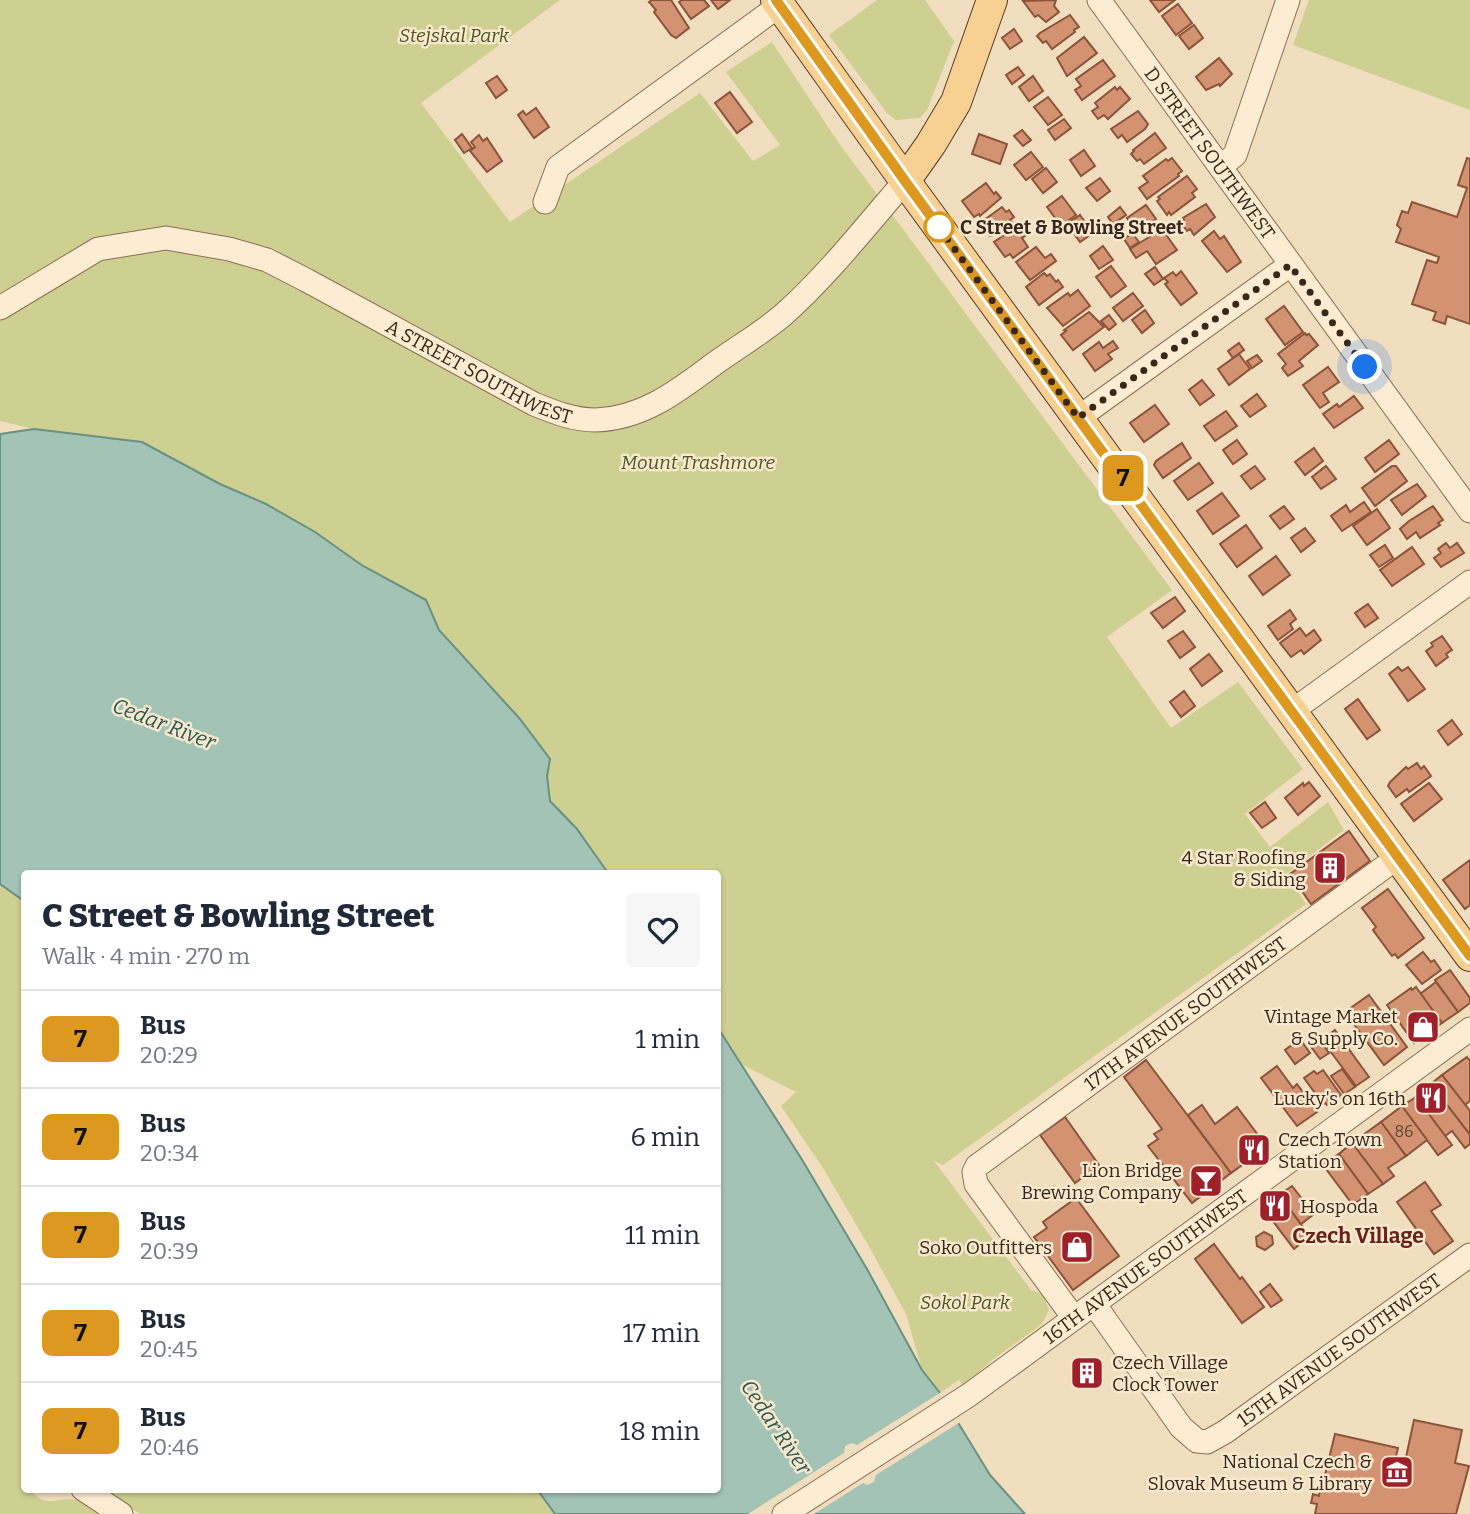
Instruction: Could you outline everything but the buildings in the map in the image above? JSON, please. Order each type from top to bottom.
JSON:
[{"type":"main road","points":[[905,181],[938,134],[956,102],[992,0]]},
{"type":"main road","points":[[778,2],[905,181],[1470,956]]},
{"type":"street","name":"D STREET SOUTHWEST","points":[[1099,0],[1470,511]]},
{"type":"street","points":[[1221,166],[1235,155],[1289,0]]},
{"type":"street","points":[[545,202],[558,167],[778,2]]},
{"type":"street","name":"A STREET SOUTHWEST","points":[[0,308],[98,249],[166,238],[217,246],[267,260],[534,404],[566,416],[595,420],[642,411],[671,396],[782,315],[833,264],[905,181]]},
{"type":"street","points":[[1078,418],[1290,265]]},
{"type":"street","points":[[1292,711],[1470,582]]},
{"type":"street","name":"17TH AVENUE SOUTHWEST","points":[[1074,1318],[976,1184],[974,1172],[983,1161],[1074,1093],[1398,857]]},
{"type":"street","name":"16TH AVENUE SOUTHWEST","points":[[784,1514],[969,1395],[1470,1029]]},
{"type":"street","name":"15TH AVENUE SOUTHWEST","points":[[1094,1304],[1181,1427],[1197,1441],[1207,1442],[1225,1432],[1470,1255]]},
{"type":"street","points":[[89,1493],[121,1514]]},
{"type":"green space","name":"Mount Trashmore","points":[[0,0],[560,0],[421,103],[510,222],[700,93],[753,161],[780,145],[726,72],[772,42],[838,142],[1172,590],[1107,637],[1171,728],[1238,682],[1303,769],[1245,814],[1270,847],[1328,802],[1344,830],[1286,874],[1306,904],[943,1165],[934,1161],[1031,1290],[1043,1294],[1049,1310],[1042,1324],[991,1361],[963,1386],[959,1380],[940,1393],[922,1370],[906,1314],[871,1250],[823,1168],[781,1106],[796,1092],[743,1065],[721,1032],[721,870],[606,870],[577,830],[550,801],[547,776],[550,759],[520,719],[439,630],[425,600],[363,566],[315,532],[266,504],[220,484],[142,442],[34,429],[0,421]]},
{"type":"green space","points":[[877,0],[925,0],[954,41],[927,110],[920,118],[896,120],[887,113],[829,35]]},
{"type":"green space","points":[[1309,0],[1470,0],[1470,110],[1293,45]]},
{"type":"green space","points":[[0,884],[21,899],[21,1493],[34,1493],[46,1501],[79,1501],[100,1514],[0,1514]]},
{"type":"green space","points":[[109,1493],[540,1493],[555,1514],[140,1514]]},
{"type":"water","name":"Cedar River","points":[[34,429],[142,442],[220,484],[266,504],[315,532],[363,566],[426,600],[439,630],[520,719],[550,759],[547,776],[550,801],[577,829],[606,870],[21,870],[21,899],[0,884],[0,434]]},
{"type":"water","name":"Cedar River","points":[[721,1033],[801,1158],[867,1269],[922,1370],[940,1393],[990,1475],[1025,1514],[555,1514],[540,1493],[721,1493]]},
{"type":"pier","points":[[943,1391],[962,1421],[876,1475],[874,1482],[867,1485],[863,1483],[814,1514],[748,1514],[844,1453],[845,1446],[852,1443],[857,1445]]},
{"type":"bus line","name":"7","points":[[776,0],[1470,956]]},
{"type":"place","name":"C Street & Bowling Street","points":[[939,227]]},
{"type":"place","name":"4 Star Roofing & Siding","points":[[1330,868]]},
{"type":"place","name":"Vintage Market & Supply Co.","points":[[1423,1027]]},
{"type":"place","name":"Lucky's on 16th","points":[[1431,1098]]},
{"type":"place","name":"Czech Town Station","points":[[1254,1150]]},
{"type":"place","name":"Lion Bridge Brewing Company","points":[[1206,1181]]},
{"type":"place","name":"Hospoda","points":[[1275,1206]]},
{"type":"place","name":"Soko Outfitters","points":[[1077,1247]]},
{"type":"place","name":"Czech Village Clock Tower","points":[[1087,1373]]},
{"type":"place","name":"National Czech & Slovak Museum & Library","points":[[1397,1472]]},
{"type":"district","name":"Czech Village","points":[[1358,1236]]},
{"type":"route","points":[[939,227],[932,218],[1078,418],[1290,265],[1365,367]]},
{"type":"park label","name":"Stejskal Park","points":[[454,35]]},
{"type":"park label","name":"Sokol Park","points":[[965,1302]]}]
